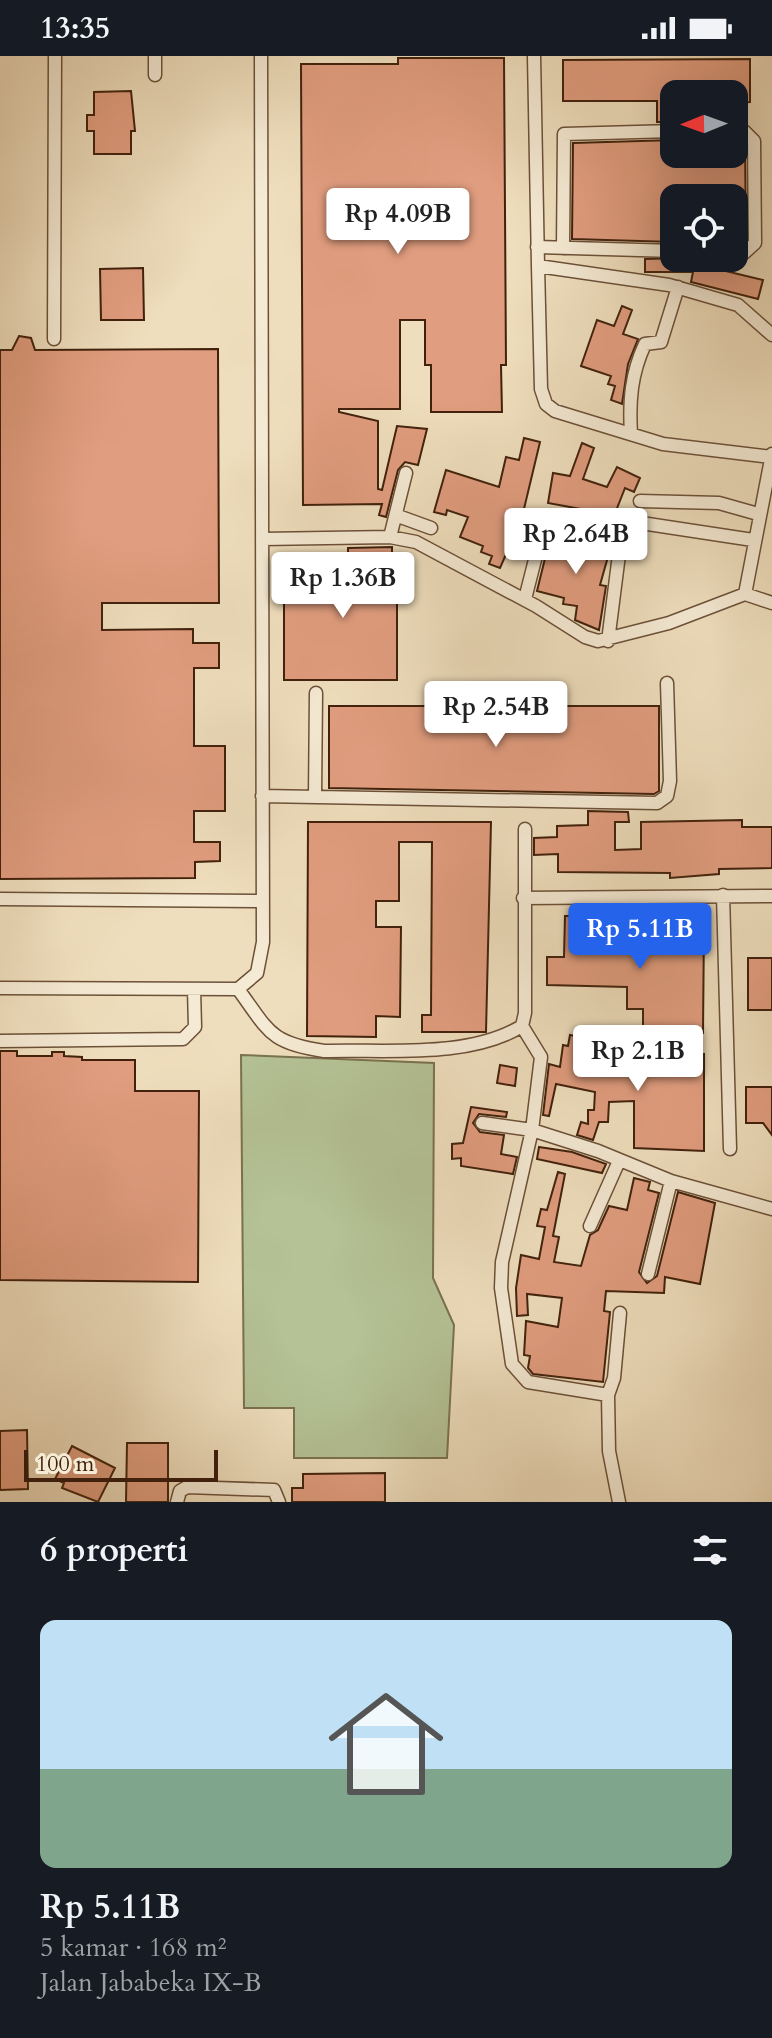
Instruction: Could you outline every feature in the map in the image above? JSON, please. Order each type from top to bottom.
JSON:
[{"type":"street","points":[[54,339],[55,56]]},
{"type":"street","points":[[155,56],[155,75]]},
{"type":"street","points":[[0,988],[238,989],[251,980],[260,968],[263,901],[261,56]]},
{"type":"street","points":[[534,56],[541,389],[546,404],[571,418],[678,447],[772,456],[758,514],[745,594]]},
{"type":"street","points":[[563,248],[564,134],[660,131]]},
{"type":"street","points":[[748,135],[754,141],[755,243],[748,249]]},
{"type":"street","points":[[537,247],[660,251]]},
{"type":"street","points":[[538,266],[678,287],[738,305],[772,335]]},
{"type":"street","points":[[631,434],[629,401],[634,375],[645,344],[661,342],[678,287]]},
{"type":"street","points":[[390,537],[398,516],[406,473]]},
{"type":"street","points":[[640,501],[719,503],[758,514]]},
{"type":"street","points":[[398,516],[431,528]]},
{"type":"street","points":[[608,641],[623,524],[628,521],[753,540]]},
{"type":"street","points":[[525,599],[544,524],[621,539]]},
{"type":"street","points":[[262,539],[390,537],[433,548],[525,599],[585,637],[608,641],[669,623],[745,594],[772,603]]},
{"type":"street","points":[[262,796],[657,803],[667,796],[670,781],[667,683]]},
{"type":"street","points":[[315,797],[316,693]]},
{"type":"street","points":[[525,829],[522,1026],[541,1057],[532,1130],[502,1262],[501,1288],[512,1364],[528,1382],[608,1395]]},
{"type":"street","points":[[723,895],[730,1149]]},
{"type":"street","points":[[523,898],[772,896]]},
{"type":"street","points":[[0,899],[263,901]]},
{"type":"street","points":[[0,1041],[183,1039],[195,1027],[194,989]]},
{"type":"street","points":[[238,989],[280,1041],[324,1051],[476,1046],[502,1038],[522,1026]]},
{"type":"street","points":[[482,1123],[532,1130],[671,1181],[772,1209]]},
{"type":"street","points":[[590,1226],[619,1161]]},
{"type":"street","points":[[648,1274],[671,1181]]},
{"type":"street","points":[[619,1502],[609,1451],[608,1395],[614,1378],[620,1313]]},
{"type":"street","points":[[177,1502],[180,1491],[187,1487],[269,1488],[276,1493],[279,1502]]},
{"type":"green space","points":[[241,1055],[434,1063],[433,1278],[454,1325],[447,1458],[294,1458],[294,1408],[244,1408]]},
{"type":"building","points":[[398,58],[504,58],[506,365],[501,365],[502,412],[431,412],[431,365],[425,365],[425,320],[400,320],[400,409],[339,409],[339,412],[378,421],[378,489],[382,490],[397,426],[427,429],[418,465],[405,462],[398,470],[386,517],[379,515],[382,504],[303,505],[301,64],[398,64]]},
{"type":"building","points":[[750,59],[750,102],[748,80],[660,80],[660,122],[657,122],[657,101],[563,101],[563,60]]},
{"type":"building","points":[[131,91],[135,131],[131,131],[131,154],[94,154],[94,131],[87,131],[87,115],[94,115],[94,92]]},
{"type":"building","points":[[660,140],[660,168],[745,168],[745,184],[660,184],[660,242],[572,239],[573,143]]},
{"type":"building","points":[[645,259],[660,259],[660,272],[645,272]]},
{"type":"building","points":[[143,268],[144,320],[101,320],[100,269]]},
{"type":"building","points":[[693,272],[730,272],[763,280],[758,299],[691,282]]},
{"type":"building","points":[[622,306],[632,310],[623,334],[638,339],[628,364],[622,404],[611,400],[615,386],[608,384],[611,376],[581,366],[597,320],[614,326]]},
{"type":"building","points":[[19,336],[31,338],[35,350],[218,349],[219,603],[102,603],[102,630],[193,629],[193,643],[219,643],[219,668],[194,668],[194,746],[225,746],[225,811],[194,811],[194,842],[220,842],[220,861],[195,862],[195,878],[0,879],[0,350],[12,350]]},
{"type":"building","points":[[524,438],[540,442],[523,513],[537,515],[526,558],[507,552],[500,568],[489,564],[492,556],[481,552],[483,546],[460,537],[468,517],[447,510],[446,515],[434,512],[446,470],[499,487],[506,457],[519,460]]},
{"type":"building","points":[[582,443],[594,448],[583,479],[607,487],[617,467],[640,478],[634,492],[625,488],[612,521],[586,510],[548,503],[553,473],[570,476]]},
{"type":"building","points":[[551,534],[611,546],[600,585],[606,586],[599,630],[575,620],[577,606],[563,604],[564,598],[537,591]]},
{"type":"building","points":[[392,547],[392,581],[397,581],[397,680],[284,680],[284,591],[303,591],[303,560],[348,560],[348,548]]},
{"type":"building","points":[[329,706],[659,706],[659,791],[654,794],[329,788]]},
{"type":"building","points":[[588,811],[628,812],[629,822],[615,822],[615,850],[641,849],[641,822],[742,820],[742,827],[772,827],[772,868],[719,869],[719,874],[670,878],[670,873],[558,872],[558,854],[534,855],[534,838],[557,837],[557,826],[588,825]]},
{"type":"building","points":[[308,822],[491,822],[486,1032],[422,1032],[422,1015],[431,1015],[432,842],[399,842],[399,901],[376,901],[376,927],[401,927],[400,1017],[376,1016],[376,1037],[307,1036]]},
{"type":"building","points":[[565,916],[589,916],[589,936],[645,938],[645,923],[704,923],[703,1033],[643,1033],[643,1009],[627,1009],[627,987],[547,985],[547,957],[564,957]]},
{"type":"building","points":[[748,958],[772,958],[772,1010],[748,1010]]},
{"type":"building","points":[[570,1035],[586,1038],[584,1050],[611,1049],[611,1061],[639,1061],[640,1054],[704,1054],[704,1151],[634,1148],[634,1101],[609,1102],[608,1122],[599,1122],[593,1140],[577,1135],[581,1122],[588,1124],[588,1110],[594,1110],[595,1092],[556,1084],[549,1116],[543,1115],[549,1064],[560,1067],[563,1045],[568,1046]]},
{"type":"building","points":[[0,1051],[17,1051],[17,1056],[52,1056],[52,1052],[64,1052],[64,1056],[82,1057],[82,1060],[135,1060],[135,1091],[199,1091],[198,1282],[0,1280]]},
{"type":"building","points":[[500,1065],[517,1068],[515,1086],[497,1083]]},
{"type":"building","points":[[746,1087],[772,1087],[772,1135],[763,1123],[746,1123]]},
{"type":"building","points":[[471,1107],[507,1112],[506,1117],[479,1114],[473,1123],[480,1132],[504,1135],[501,1154],[517,1157],[513,1174],[461,1166],[461,1158],[452,1159],[452,1144],[463,1143]]},
{"type":"building","points":[[539,1147],[572,1152],[606,1164],[602,1173],[537,1159]]},
{"type":"building","points":[[558,1172],[565,1174],[553,1236],[559,1237],[554,1262],[581,1266],[590,1235],[598,1230],[609,1206],[627,1210],[634,1178],[650,1182],[648,1190],[659,1193],[639,1272],[647,1283],[657,1276],[678,1192],[715,1203],[700,1284],[665,1277],[664,1293],[606,1291],[604,1311],[610,1312],[603,1382],[533,1374],[528,1368],[530,1356],[524,1355],[526,1321],[558,1327],[562,1298],[527,1294],[528,1315],[517,1316],[516,1288],[521,1255],[539,1259],[545,1227],[537,1226],[541,1209],[547,1210]]},
{"type":"building","points":[[27,1430],[28,1489],[0,1490],[0,1431]]},
{"type":"building","points":[[127,1443],[168,1443],[168,1502],[126,1502]]},
{"type":"building","points":[[72,1446],[115,1468],[98,1502],[62,1488],[64,1483],[55,1479]]},
{"type":"building","points":[[385,1473],[385,1502],[292,1502],[292,1488],[303,1488],[303,1474]]}]
